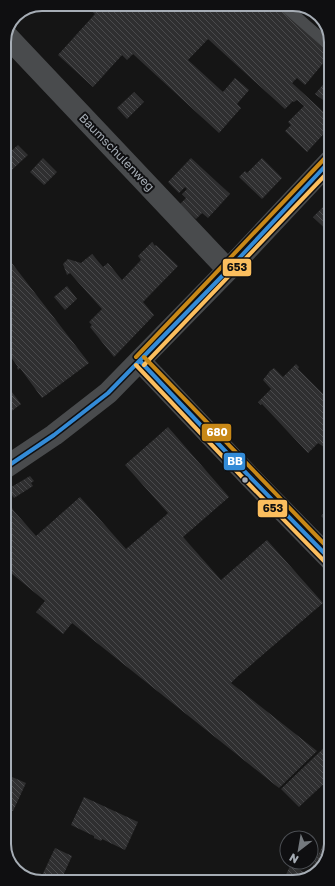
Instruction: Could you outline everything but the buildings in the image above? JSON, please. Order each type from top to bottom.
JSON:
[{"type":"street","name":"Baumschulenweg","points":[[11,40],[228,270]]},
{"type":"street","points":[[11,464],[54,435],[108,393],[228,270],[324,167]]},
{"type":"street","points":[[140,361],[324,554]]},
{"type":"lane","points":[[290,11],[324,41]]},
{"type":"transit line","name":"680","points":[[136,357],[324,159]]},
{"type":"transit line","name":"BB","points":[[11,464],[54,435],[108,393],[228,270],[324,167]]},
{"type":"transit line","name":"653","points":[[144,365],[324,176]]},
{"type":"transit line","name":"680","points":[[144,357],[324,544]]},
{"type":"transit line","name":"BB","points":[[140,361],[324,553]]},
{"type":"transit line","name":"653","points":[[136,365],[324,561]]}]
